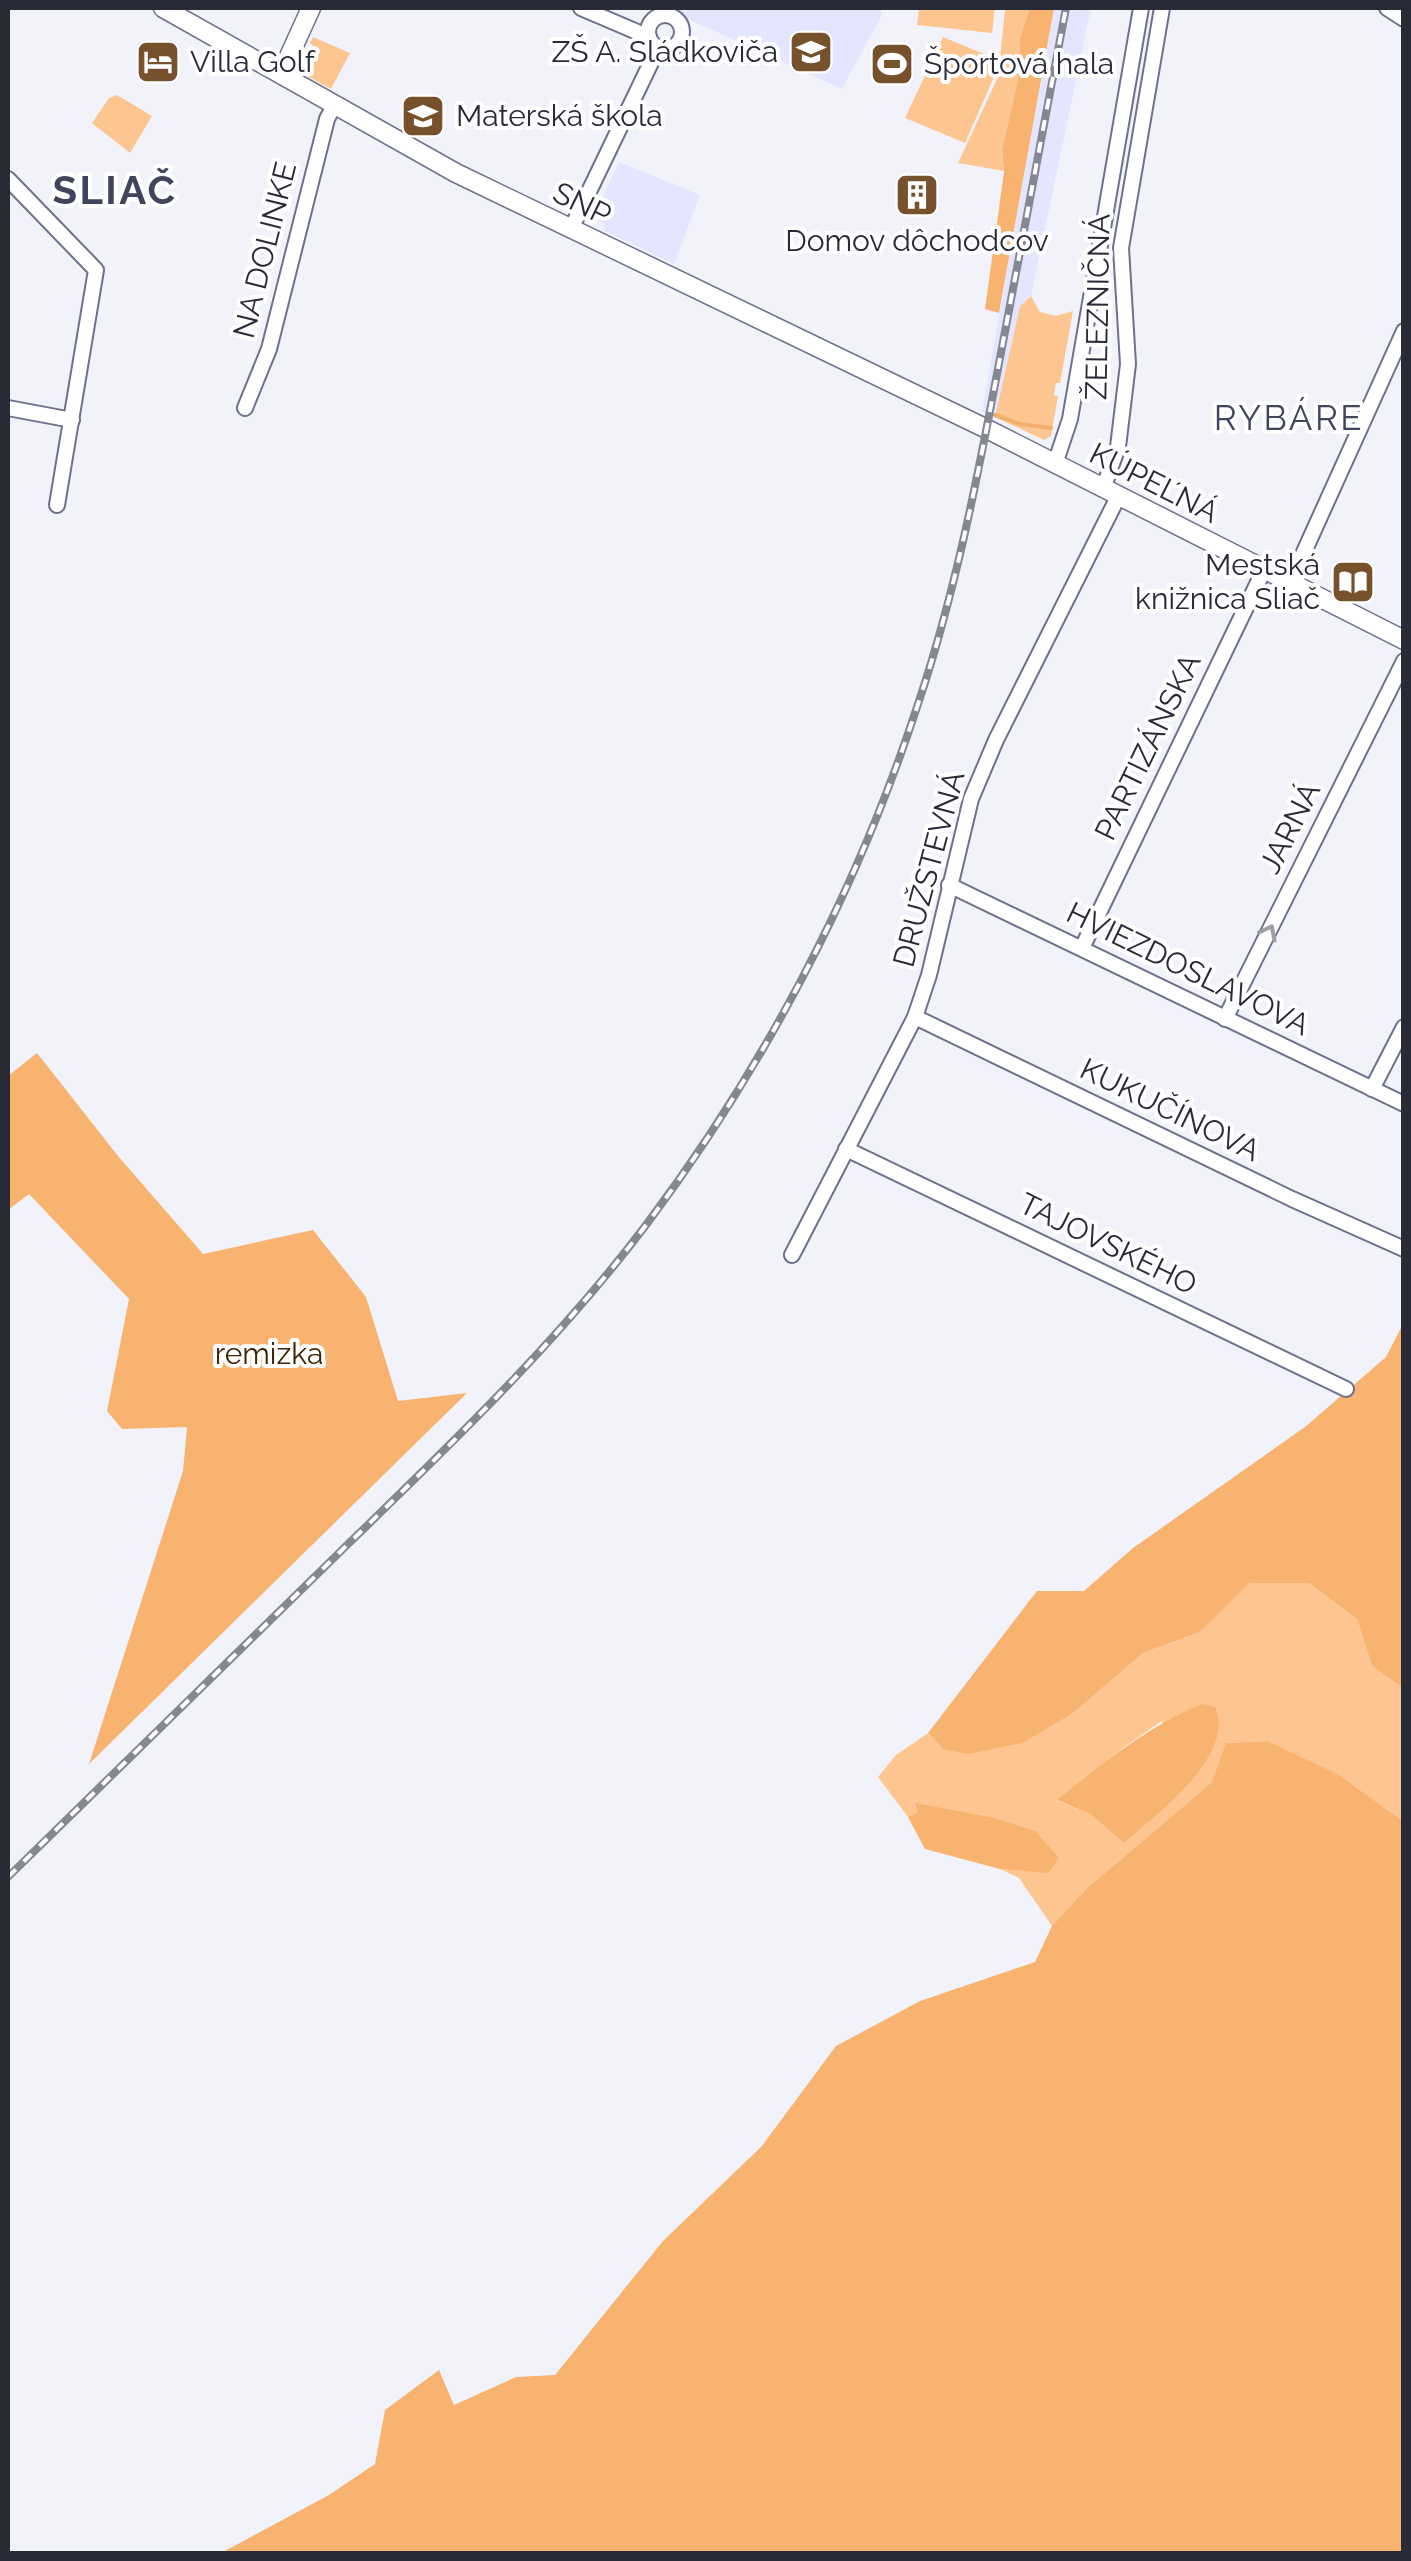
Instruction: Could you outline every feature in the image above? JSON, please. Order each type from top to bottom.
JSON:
[{"type":"street","name":"SNP","points":[[162,8],[456,172],[987,430]]},
{"type":"street","points":[[281,74],[311,8]]},
{"type":"street","points":[[571,229],[652,40],[651,22],[662,15],[675,18],[682,28],[680,41],[670,48],[652,40],[581,8]]},
{"type":"street","name":"ŽELEZNIČNÁ","points":[[1055,464],[1070,419],[1142,8]]},
{"type":"street","name":"ŽELEZNIČNÁ","points":[[1111,493],[1128,364],[1121,248],[1162,8]]},
{"type":"street","points":[[1387,8],[1404,20]]},
{"type":"street","name":"NA DOLINKE","points":[[246,408],[269,349],[334,104]]},
{"type":"street","points":[[8,180],[96,270],[57,504]]},
{"type":"street","points":[[1290,582],[1404,331]]},
{"type":"street","points":[[8,408],[72,420]]},
{"type":"street","name":"KÚPEĽNÁ","points":[[987,430],[1404,640]]},
{"type":"street","name":"DRUŽSTEVNÁ","points":[[792,1255],[914,1017],[929,974],[964,820],[988,758],[1111,493]]},
{"type":"street","name":"PARTIZÁNSKA","points":[[1082,948],[1264,570]]},
{"type":"street","name":"JARNÁ","points":[[1225,1019],[1404,661]]},
{"type":"street","name":"HVIEZDOSLAVOVA","points":[[948,884],[1404,1104]]},
{"type":"street","name":"KUKUČÍNOVA","points":[[914,1017],[1404,1249]]},
{"type":"street","points":[[1372,1089],[1404,1027]]},
{"type":"street","name":"TAJOVSKÉHO","points":[[846,1149],[1346,1389]]},
{"type":"shaded area","name":"ZŠ A. Sládkoviča","points":[[664,8],[881,8],[882,15],[842,89]]},
{"type":"shaded area","points":[[919,8],[995,8],[992,33],[917,25]]},
{"type":"shaded area","points":[[1005,8],[1031,8],[1020,40],[1018,80],[1002,150],[1004,171],[958,163],[1005,62],[1000,59]]},
{"type":"shaded area","points":[[1054,8],[1091,8],[1031,296],[1020,306],[995,417],[982,412]]},
{"type":"shaded area","points":[[313,37],[350,53],[331,89],[300,72]]},
{"type":"shaded area","points":[[943,37],[1001,61],[965,143],[905,118]]},
{"type":"shaded area","points":[[117,95],[152,116],[130,153],[92,123],[109,98]]},
{"type":"shaded area","points":[[619,162],[700,195],[674,264],[603,230],[605,224],[593,218]]},
{"type":"shaded area","points":[[1031,296],[1040,312],[1056,316],[1073,311],[1060,383],[1056,383],[1054,395],[1058,396],[1051,436],[1044,440],[995,417],[1020,306]]},
{"type":"shaded area","points":[[1248,1583],[1309,1583],[1357,1619],[1372,1666],[1403,1688],[1403,1821],[1338,1774],[1268,1741],[1227,1743],[1212,1782],[1086,1889],[1052,1926],[1019,1878],[1000,1869],[1048,1872],[915,1804],[917,1814],[908,1817],[878,1777],[896,1755],[928,1733],[943,1749],[1073,1713],[1143,1653],[1200,1632]],"holes":[[[1162,1721],[1181,1791],[1125,1842],[1092,1815],[1058,1801]]]},
{"type":"green space","points":[[1030,8],[1054,8],[999,313],[985,309],[1004,172],[1002,150],[1018,80],[1020,39]]},
{"type":"green space","name":"remizka","points":[[37,1053],[118,1156],[203,1254],[313,1230],[366,1297],[398,1401],[467,1393],[89,1764],[183,1471],[187,1427],[122,1429],[107,1411],[129,1299],[29,1194],[8,1210],[8,1076]]},
{"type":"green space","points":[[1403,1324],[1403,1688],[1372,1666],[1357,1619],[1309,1583],[1249,1583],[1200,1632],[1143,1653],[1073,1713],[1022,1743],[968,1754],[943,1749],[928,1733],[1037,1591],[1084,1591],[1133,1548],[1305,1427],[1386,1357]]},
{"type":"green space","points":[[1202,1704],[1215,1707],[1219,1725],[1204,1764],[1172,1800],[1124,1843],[1092,1815],[1057,1800],[1144,1735]]},
{"type":"green space","points":[[1268,1741],[1338,1774],[1403,1821],[1403,2553],[221,2553],[329,2495],[375,2464],[385,2410],[439,2370],[454,2405],[516,2377],[555,2375],[663,2241],[761,2147],[836,2046],[920,2001],[1035,1962],[1052,1926],[1086,1889],[1212,1782],[1226,1743]]},
{"type":"green space","points":[[915,1803],[994,1818],[1035,1831],[1059,1858],[1048,1873],[1000,1869],[925,1849],[908,1817],[917,1813]]},
{"type":"waterway","points":[[995,415],[1020,424],[1051,428]]},
{"type":"railway","points":[[8,1877],[422,1472],[538,1353],[646,1225],[730,1104],[768,1040],[836,910],[866,842],[894,774],[932,661],[974,489],[1066,8]]},
{"type":"place","name":"ZŠ A. Sládkoviča","points":[[811,52]]},
{"type":"place","name":"Villa Golf","points":[[158,62]]},
{"type":"place","name":"Športová hala","points":[[892,64]]},
{"type":"place","name":"Materská škola","points":[[423,116]]},
{"type":"place","name":"Domov dôchodcov","points":[[917,195]]},
{"type":"place","name":"Mestská knižnica Sliač","points":[[1353,582]]},
{"type":"district","name":"SLIAČ","points":[[115,190]]},
{"type":"district","name":"RYBÁRE","points":[[1289,418]]}]
